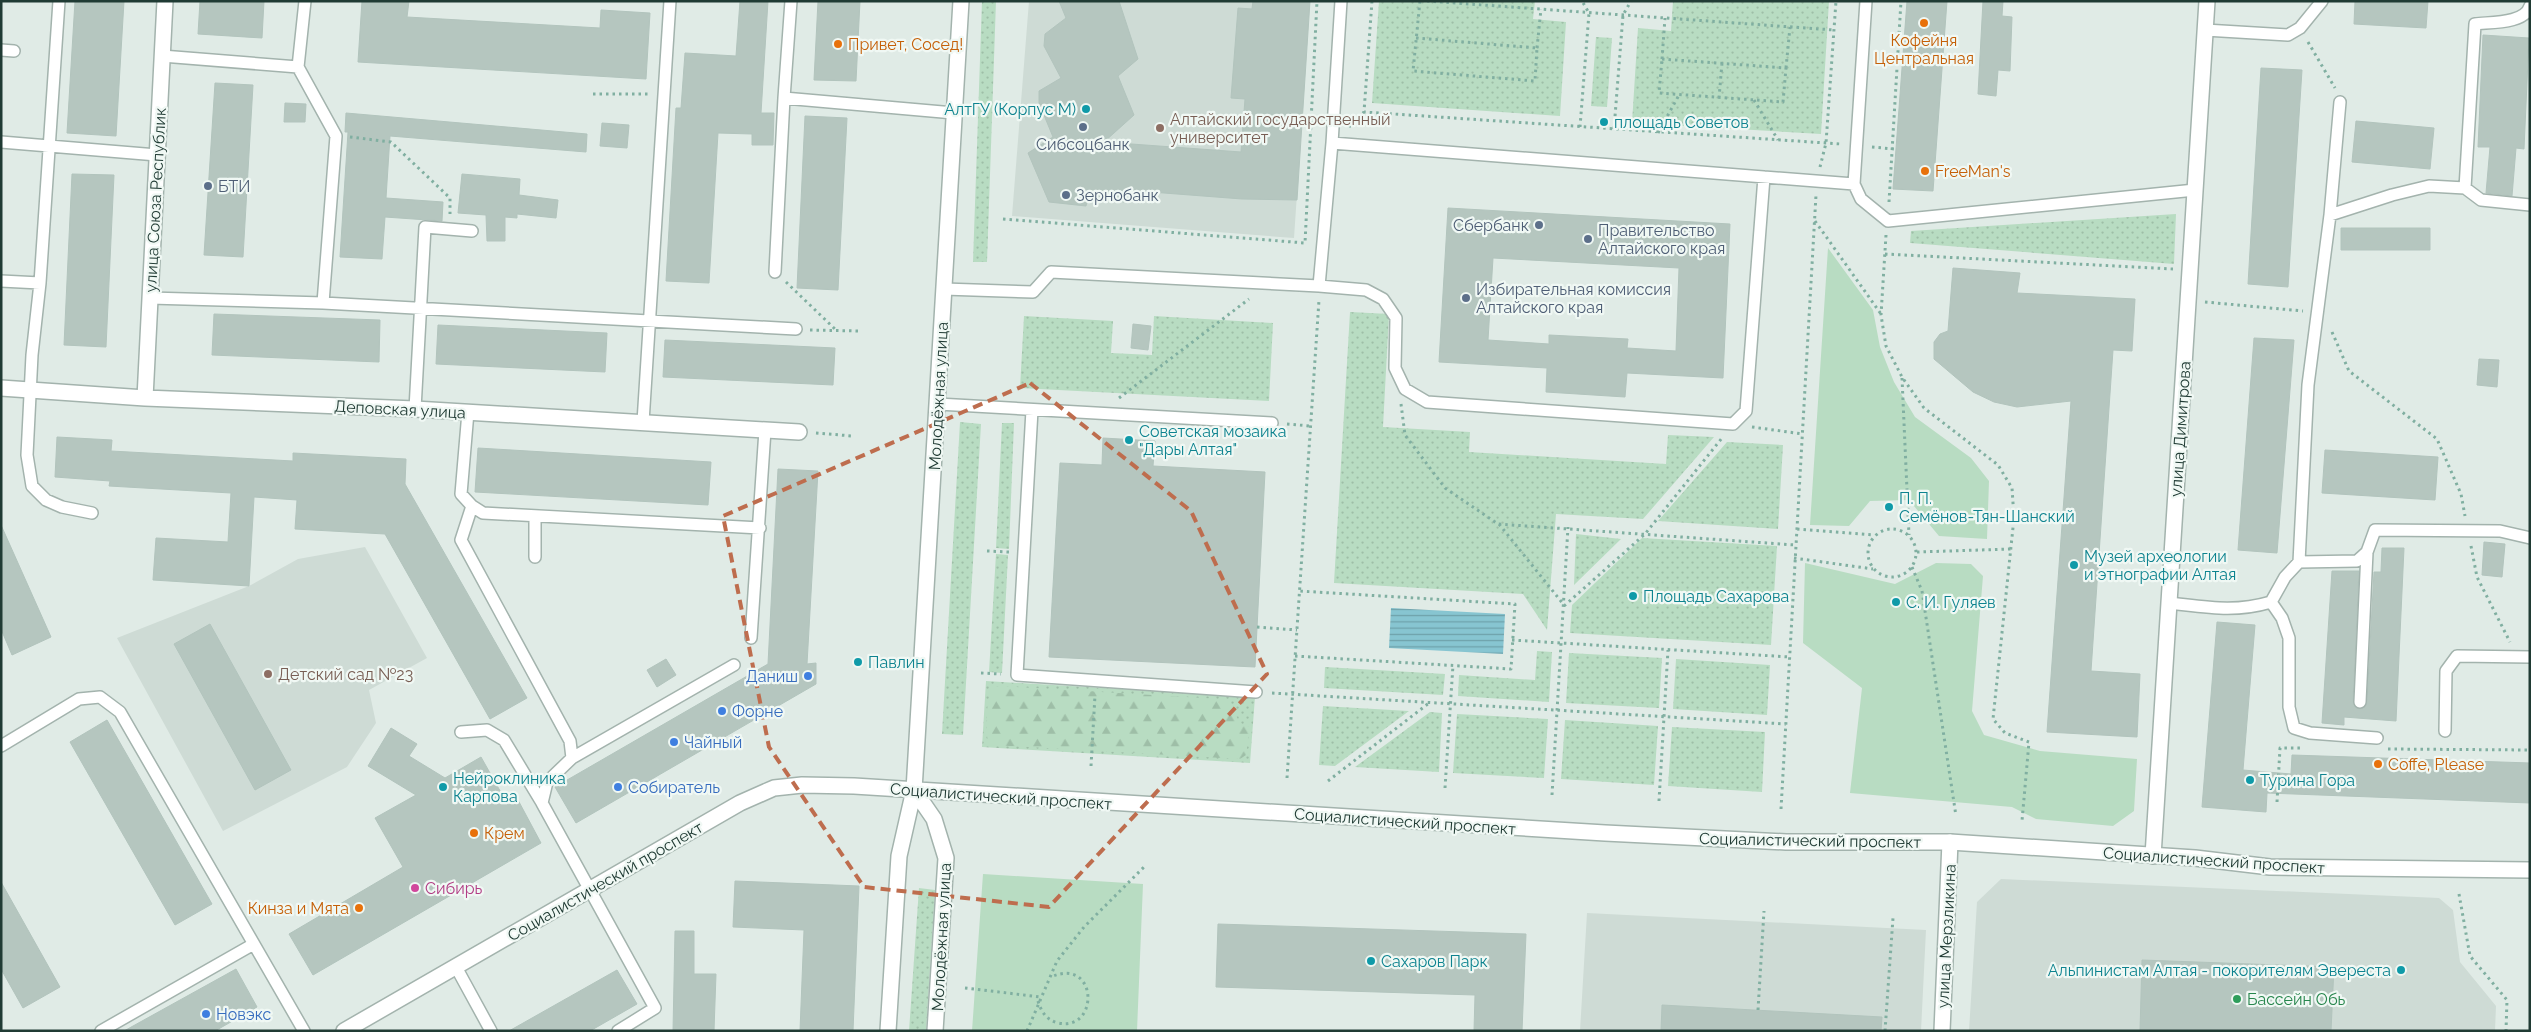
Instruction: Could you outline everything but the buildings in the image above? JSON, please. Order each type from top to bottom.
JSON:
[{"type":"street","name":"улица Союза Республик","points":[[145,398],[165,1]]},
{"type":"street","name":"Молодёжная улица","points":[[888,1031],[898,856],[914,790],[960,1]]},
{"type":"street","name":"улица Димитрова","points":[[2153,856],[2207,1]]},
{"type":"street","name":"Деповская улица","points":[[1,388],[145,398],[415,409],[799,432]]},
{"type":"street","name":"Социалистический проспект","points":[[344,1031],[740,803],[774,788],[802,785],[914,790],[1615,834],[1786,842],[1950,842],[2153,856],[2270,867],[2530,870]]},
{"type":"street","name":"Молодёжная улица","points":[[914,790],[934,818],[946,858],[936,1031]]},
{"type":"street","name":"улица Мерзликина","points":[[1942,1031],[1950,842]]},
{"type":"lane","points":[[59,1],[40,283],[30,390],[27,455],[32,486],[46,500],[62,508],[92,513]]},
{"type":"lane","points":[[305,1],[298,66],[336,136],[323,303]]},
{"type":"lane","points":[[643,422],[670,1]]},
{"type":"lane","points":[[775,272],[791,1]]},
{"type":"lane","points":[[1319,286],[1332,143],[1341,1]]},
{"type":"lane","points":[[1866,1],[1854,184],[1861,199],[1888,221],[2195,190]]},
{"type":"lane","points":[[2205,30],[2288,35],[2300,28],[2322,1]]},
{"type":"lane","points":[[2465,188],[2475,24],[2518,18],[2528,11],[2530,6]]},
{"type":"lane","points":[[1,50],[14,51]]},
{"type":"lane","points":[[162,56],[298,66]]},
{"type":"lane","points":[[784,98],[954,113]]},
{"type":"lane","points":[[2169,603],[2228,610],[2250,608],[2270,602],[2285,576],[2299,562],[2308,385],[2330,215],[2340,102]]},
{"type":"lane","points":[[1,142],[157,155]]},
{"type":"lane","points":[[1332,143],[1854,184]]},
{"type":"lane","points":[[944,289],[1033,292],[1051,272],[1366,290],[1383,299],[1396,318],[1395,368],[1405,389],[1427,402],[1733,424],[1746,411],[1764,177]]},
{"type":"lane","points":[[2330,215],[2392,195],[2430,186],[2465,188],[2481,200],[2530,205]]},
{"type":"lane","points":[[415,409],[425,227],[472,231]]},
{"type":"lane","points":[[1,281],[40,283]]},
{"type":"lane","points":[[150,298],[323,303],[796,329]]},
{"type":"lane","points":[[938,404],[1272,423]]},
{"type":"lane","points":[[1032,410],[1017,675],[1256,692]]},
{"type":"lane","points":[[468,412],[461,482],[462,494],[472,506],[483,513],[760,528]]},
{"type":"lane","points":[[751,638],[760,528],[765,430]]},
{"type":"lane","points":[[472,506],[461,540],[556,713],[570,741],[572,758]]},
{"type":"lane","points":[[535,516],[536,557]]},
{"type":"lane","points":[[2360,702],[2368,552],[2375,530],[2500,532],[2530,538]]},
{"type":"lane","points":[[2299,562],[2357,561],[2368,552]]},
{"type":"lane","points":[[2270,602],[2282,618],[2290,638],[2289,707],[2294,728],[2310,733],[2377,738]]},
{"type":"lane","points":[[2446,731],[2446,671],[2457,656],[2530,657]]},
{"type":"lane","points":[[542,803],[548,782],[572,758],[734,665]]},
{"type":"lane","points":[[1,746],[79,699],[100,697],[120,712],[252,945],[304,1031]]},
{"type":"lane","points":[[462,732],[488,730],[504,740],[542,803],[655,1008],[618,1031]]},
{"type":"lane","points":[[101,1031],[252,945]]},
{"type":"lane","points":[[456,967],[491,1031]]},
{"type":"path","points":[[1004,219],[1305,243],[1317,1]]},
{"type":"path","points":[[1372,1],[1364,112],[1894,149]]},
{"type":"path","points":[[1420,1],[1413,71],[1535,81],[1541,9]]},
{"type":"path","points":[[1427,1],[1834,30]]},
{"type":"path","points":[[1580,127],[1589,13],[1582,1]]},
{"type":"path","points":[[1614,129],[1623,15],[1631,1]]},
{"type":"path","points":[[1781,808],[1814,220],[1817,182],[1826,143],[1836,1]]},
{"type":"path","points":[[1900,1],[1894,149],[1881,315],[1886,346],[1902,378],[1924,408],[1998,465],[2012,488],[2014,518],[1994,719],[2006,733],[2029,742],[2022,821]]},
{"type":"path","points":[[1665,18],[1659,93],[1720,98],[1784,102],[1790,27]]},
{"type":"path","points":[[2300,28],[2334,85],[2340,102]]},
{"type":"path","points":[[1416,38],[1537,48]]},
{"type":"path","points":[[1662,59],[1786,68]]},
{"type":"path","points":[[1720,98],[1722,63]]},
{"type":"path","points":[[593,94],[664,94]]},
{"type":"path","points":[[1658,132],[1679,94]]},
{"type":"path","points":[[1754,100],[1778,141]]},
{"type":"path","points":[[336,136],[391,142],[450,198],[449,229]]},
{"type":"path","points":[[1814,220],[1881,315]]},
{"type":"path","points":[[1885,254],[2173,269]]},
{"type":"path","points":[[775,272],[836,330]]},
{"type":"path","points":[[1098,414],[1270,284]]},
{"type":"path","points":[[1288,778],[1319,286]]},
{"type":"path","points":[[2188,300],[2323,313],[2349,371],[2437,439],[2462,494],[2477,577],[2517,656]]},
{"type":"path","points":[[796,329],[860,331]]},
{"type":"path","points":[[1874,535],[1867,550],[1868,558],[1874,569],[1884,576],[1891,577],[1899,576],[1912,567],[1917,552],[1909,535],[1902,378]]},
{"type":"path","points":[[1400,397],[1405,436],[1445,488],[1498,524],[1564,606]]},
{"type":"path","points":[[1272,423],[1310,426]]},
{"type":"path","points":[[1564,606],[1645,534],[1733,424],[1803,434]]},
{"type":"path","points":[[799,432],[852,436]]},
{"type":"path","points":[[1498,524],[1568,527],[1795,545]]},
{"type":"path","points":[[1552,795],[1568,527]]},
{"type":"path","points":[[1797,529],[1874,535],[1889,528],[1897,528],[1909,535]]},
{"type":"path","points":[[1917,552],[2011,549]]},
{"type":"path","points":[[987,551],[1023,552]]},
{"type":"path","points":[[1794,558],[1874,569]]},
{"type":"path","points":[[1912,567],[1922,591],[1956,816]]},
{"type":"path","points":[[1295,656],[1510,669],[1515,604],[1300,591]]},
{"type":"path","points":[[1257,627],[1297,630]]},
{"type":"path","points":[[1512,640],[1790,657]]},
{"type":"path","points":[[1659,801],[1668,650]]},
{"type":"path","points":[[1445,788],[1453,665]]},
{"type":"path","points":[[1091,766],[1096,680]]},
{"type":"path","points":[[1256,692],[1786,724]]},
{"type":"path","points":[[1328,781],[1430,703]]},
{"type":"path","points":[[2277,802],[2280,748],[2309,748]]},
{"type":"path","points":[[2387,749],[2530,750]]},
{"type":"path","points":[[1027,1031],[1057,961],[1084,927],[1145,866]]},
{"type":"path","points":[[2459,894],[2470,956],[2507,1000],[2506,1031]]},
{"type":"path","points":[[1758,1010],[1764,911]]},
{"type":"path","points":[[1885,1031],[1893,918]]},
{"type":"path","points":[[1040,998],[1044,1016],[1058,1024],[1075,1022],[1086,1010],[1089,994],[1081,980],[1066,973],[1050,977]]},
{"type":"path","points":[[965,988],[1040,998]]},
{"type":"highlighted area","points":[[1030,383],[1191,511],[1267,674],[1049,907],[864,887],[769,747],[723,516]]},
{"type":"shaded area","name":"Алтайский государственный университет","points":[[1029,1],[1310,1],[1294,238],[1012,216]]},
{"type":"shaded area","name":"Детский сад №23","points":[[365,547],[427,658],[369,690],[376,723],[347,767],[223,831],[117,638],[249,586],[298,559]]},
{"type":"shaded area","points":[[2001,879],[2439,898],[2453,910],[2460,962],[2496,1006],[2495,1031],[1969,1031],[1977,902]]},
{"type":"shaded area","points":[[1587,913],[1926,930],[1921,1031],[1580,1031]]},
{"type":"green space","points":[[982,1],[996,1],[987,262],[973,262]]},
{"type":"green space","points":[[1379,1],[1535,1],[1533,19],[1566,22],[1560,116],[1372,103]]},
{"type":"green space","points":[[1673,1],[1829,1],[1821,134],[1632,123],[1638,28],[1671,31]]},
{"type":"green space","points":[[1596,37],[1612,38],[1607,107],[1591,106]]},
{"type":"green space","points":[[2176,214],[2174,264],[1910,243],[1911,231]]},
{"type":"green space","points":[[1828,248],[1873,310],[1880,347],[1894,382],[1915,417],[1971,458],[1989,481],[1987,539],[1939,536],[1909,500],[1870,501],[1849,526],[1810,525]]},
{"type":"green space","points":[[1350,312],[1389,314],[1383,427],[1470,432],[1469,452],[1666,464],[1668,435],[1714,437],[1643,519],[1556,514],[1547,630],[1523,594],[1334,583]]},
{"type":"green space","points":[[1024,316],[1113,321],[1111,353],[1152,355],[1154,316],[1273,323],[1269,401],[1020,388]]},
{"type":"green space","points":[[960,422],[981,424],[963,735],[942,734]]},
{"type":"green space","points":[[1002,423],[1014,423],[1009,549],[996,548]]},
{"type":"green space","points":[[1727,442],[1783,445],[1778,529],[1658,521]]},
{"type":"green space","points":[[1576,534],[1621,539],[1574,585]]},
{"type":"green space","points":[[1642,538],[1777,546],[1771,645],[1570,633],[1572,605]]},
{"type":"green space","points":[[996,554],[1008,555],[1002,673],[989,672]]},
{"type":"green space","points":[[1805,563],[1895,584],[1936,563],[1971,564],[1983,576],[1972,711],[1984,735],[2040,751],[2137,759],[2134,811],[2113,826],[2036,819],[2012,807],[1850,793],[1862,688],[1803,643]]},
{"type":"green space","points":[[1537,651],[1552,652],[1549,702],[1458,696],[1459,675],[1535,680]]},
{"type":"green space","points":[[1569,653],[1662,658],[1659,708],[1566,703]]},
{"type":"green space","points":[[1676,659],[1770,665],[1767,715],[1673,709]]},
{"type":"green space","points":[[1325,667],[1445,674],[1443,695],[1324,688]]},
{"type":"green space","points":[[986,681],[1255,697],[1250,763],[982,747]]},
{"type":"green space","points":[[993,687],[1220,699],[1229,703],[1240,723],[1250,727],[1246,755],[1240,759],[992,745],[988,742],[987,735],[988,707]]},
{"type":"green space","points":[[1323,706],[1409,711],[1335,766],[1319,765]]},
{"type":"green space","points":[[1430,712],[1442,713],[1439,772],[1355,767]]},
{"type":"green space","points":[[1457,714],[1548,719],[1544,778],[1453,773]]},
{"type":"green space","points":[[1565,720],[1658,726],[1654,785],[1561,779]]},
{"type":"green space","points":[[1672,727],[1765,732],[1762,792],[1668,786]]},
{"type":"green space","points":[[983,874],[1143,884],[1137,1031],[972,1031]]},
{"type":"green space","points":[[919,888],[935,890],[926,1031],[909,1031]]},
{"type":"water","points":[[1391,608],[1505,614],[1503,654],[1389,648]]},
{"type":"place","name":"Кофейня Центральная","points":[[1924,23]]},
{"type":"place","name":"Привет, Сосед!","points":[[838,44]]},
{"type":"place","name":"АлтГУ (Корпус М)","points":[[1086,109]]},
{"type":"place","name":"площадь Советов","points":[[1604,122]]},
{"type":"place","name":"Сибсоцбанк","points":[[1083,127]]},
{"type":"place","name":"Алтайский государственный университет","points":[[1160,128]]},
{"type":"place","name":"FreeMan's","points":[[1925,171]]},
{"type":"place","name":"БТИ","points":[[208,186]]},
{"type":"place","name":"Зернобанк","points":[[1066,195]]},
{"type":"place","name":"Сбербанк","points":[[1539,225]]},
{"type":"place","name":"Правительство Алтайского края","points":[[1588,239]]},
{"type":"place","name":"Избирательная комиссия Алтайского края","points":[[1466,298]]},
{"type":"place","name":"Советская мозаика \"Дары Алтая\"","points":[[1129,440]]},
{"type":"place","name":"П. П. Семёнов-Тян-Шанский","points":[[1889,507]]},
{"type":"place","name":"Музей археологии и этнографии Алтая","points":[[2074,565]]},
{"type":"place","name":"Площадь Сахарова","points":[[1633,596]]},
{"type":"place","name":"С. И. Гуляев","points":[[1896,602]]},
{"type":"place","name":"Павлин","points":[[858,662]]},
{"type":"place","name":"Детский сад №23","points":[[268,674]]},
{"type":"place","name":"Даниш","points":[[808,676]]},
{"type":"place","name":"Форне","points":[[722,711]]},
{"type":"place","name":"Чайный","points":[[674,742]]},
{"type":"place","name":"Coffe, Please","points":[[2378,764]]},
{"type":"place","name":"Турина Гора","points":[[2250,780]]},
{"type":"place","name":"Нейроклиника Карпова","points":[[443,787]]},
{"type":"place","name":"Собиратель","points":[[618,787]]},
{"type":"place","name":"Крем","points":[[474,833]]},
{"type":"place","name":"Сибирь","points":[[415,888]]},
{"type":"place","name":"Кинза и Мята","points":[[359,908]]},
{"type":"place","name":"Сахаров Парк","points":[[1371,961]]},
{"type":"place","name":"Альпинистам Алтая - покорителям Эвереста","points":[[2401,970]]},
{"type":"place","name":"Бассейн Обь","points":[[2237,999]]},
{"type":"place","name":"Новэкс","points":[[206,1014]]}]
